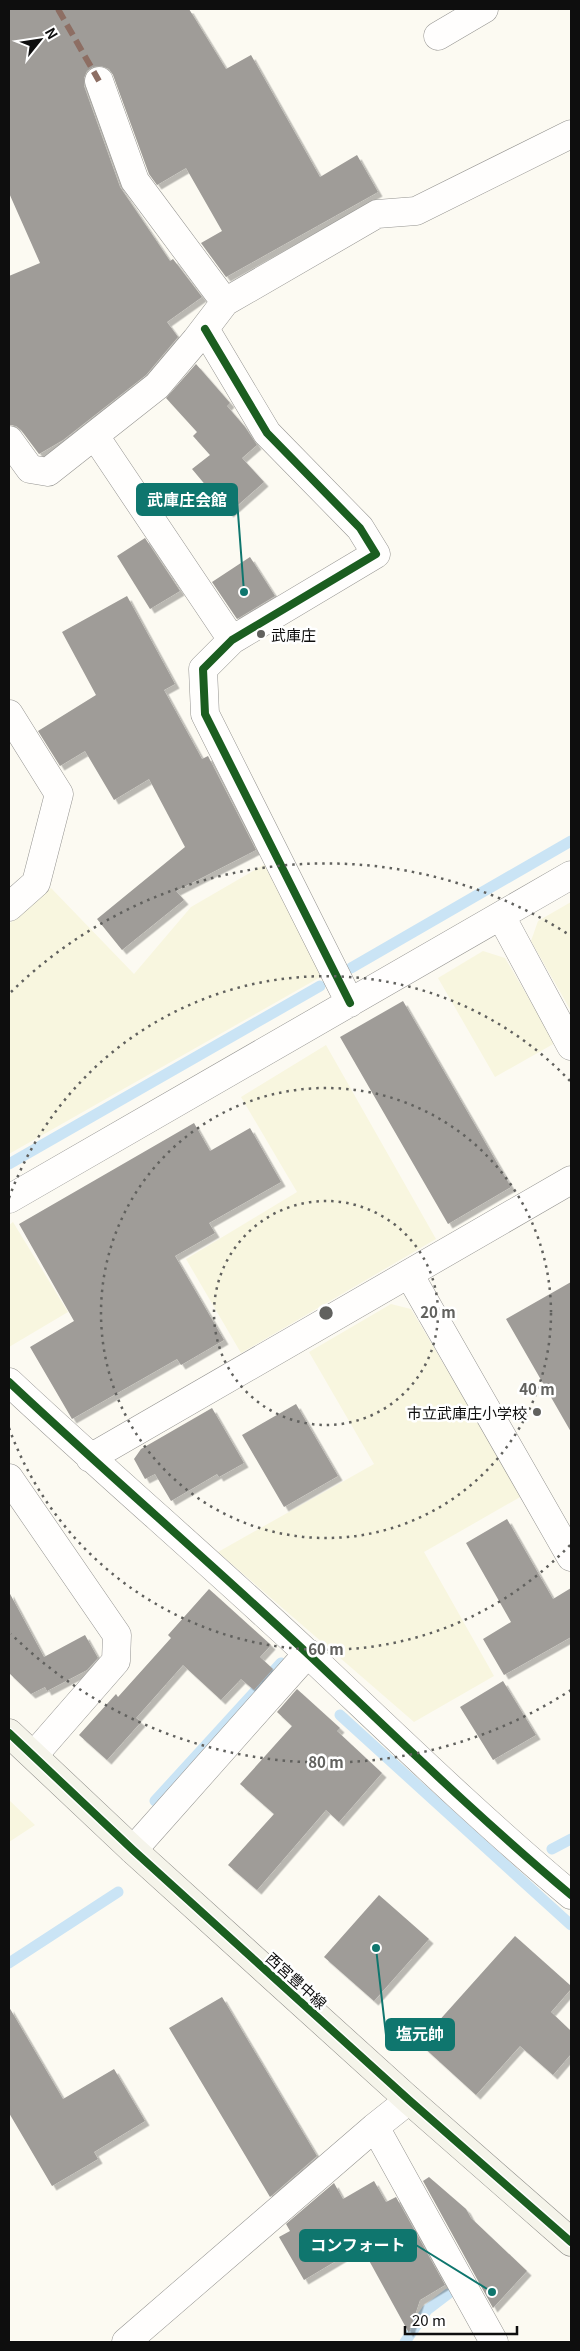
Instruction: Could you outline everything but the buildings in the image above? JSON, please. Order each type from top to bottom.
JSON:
[{"type":"main road","name":"西宮豊中線","points":[[9,1733],[133,1850],[409,2100],[571,2242]]},
{"type":"street","points":[[438,36],[484,9]]},
{"type":"street","points":[[99,81],[135,181],[225,302]]},
{"type":"street","points":[[9,440],[30,468],[48,472],[157,386],[225,302],[377,214],[416,211],[571,134]]},
{"type":"street","points":[[205,329],[266,433],[360,528],[376,554],[232,640],[203,670],[205,714],[350,1003]]},
{"type":"street","points":[[95,436],[232,640]]},
{"type":"street","points":[[9,714],[59,794],[36,883],[9,907]]},
{"type":"street","points":[[9,1199],[571,875]]},
{"type":"street","points":[[501,916],[571,1046]]},
{"type":"street","points":[[90,1458],[571,1180]]},
{"type":"street","points":[[409,1274],[571,1557]]},
{"type":"street","points":[[12,1390],[308,1653],[398,1739],[565,1881]]},
{"type":"street","points":[[9,1478],[117,1635],[116,1661],[34,1755]]},
{"type":"street","points":[[133,1850],[308,1653]]},
{"type":"street","points":[[126,2342],[375,2127],[409,2100]]},
{"type":"street","points":[[375,2127],[494,2342]]},
{"type":"shaded area","points":[[267,863],[324,975],[9,1154],[9,924],[51,888],[134,974],[191,907]]},
{"type":"shaded area","points":[[571,902],[571,1011],[531,941],[538,921]]},
{"type":"shaded area","points":[[483,951],[505,958],[555,1043],[495,1077],[438,978]]},
{"type":"shaded area","points":[[326,1045],[436,1239],[241,1353],[186,1259],[297,1192],[241,1097]]},
{"type":"shaded area","points":[[13,1222],[68,1312],[9,1347],[9,1225]]},
{"type":"shaded area","points":[[391,1304],[411,1309],[522,1496],[424,1552],[494,1676],[414,1722],[218,1552],[374,1464],[309,1352]]},
{"type":"shaded area","points":[[9,1800],[35,1825],[9,1842]]},
{"type":"waterway","points":[[351,968],[571,841]]},
{"type":"waterway","points":[[9,1164],[320,986]]},
{"type":"waterway","points":[[155,1801],[281,1663]]},
{"type":"waterway","points":[[340,1715],[571,1925]]},
{"type":"waterway","points":[[552,1849],[571,1839]]},
{"type":"waterway","points":[[9,1963],[118,1892]]},
{"type":"waterway","points":[[405,2342],[427,2310],[448,2294]]},
{"type":"marked path","points":[[58,9],[99,81]]},
{"type":"cycle path","points":[[205,329],[267,433],[360,528],[376,554],[232,640],[203,669],[205,714],[350,1003]]},
{"type":"cycle path","points":[[9,1382],[272,1620],[471,1807],[571,1895]]},
{"type":"cycle path","points":[[9,1733],[133,1850],[409,2100],[571,2242]]},
{"type":"place","name":"武庫庄会館","points":[[244,592]]},
{"type":"place","name":"武庫庄","points":[[261,634]]},
{"type":"place","name":"市立武庫庄小学校","points":[[537,1412]]},
{"type":"place","name":"塩元帥","points":[[376,1948]]},
{"type":"place","name":"コンフォート","points":[[492,2292]]}]
